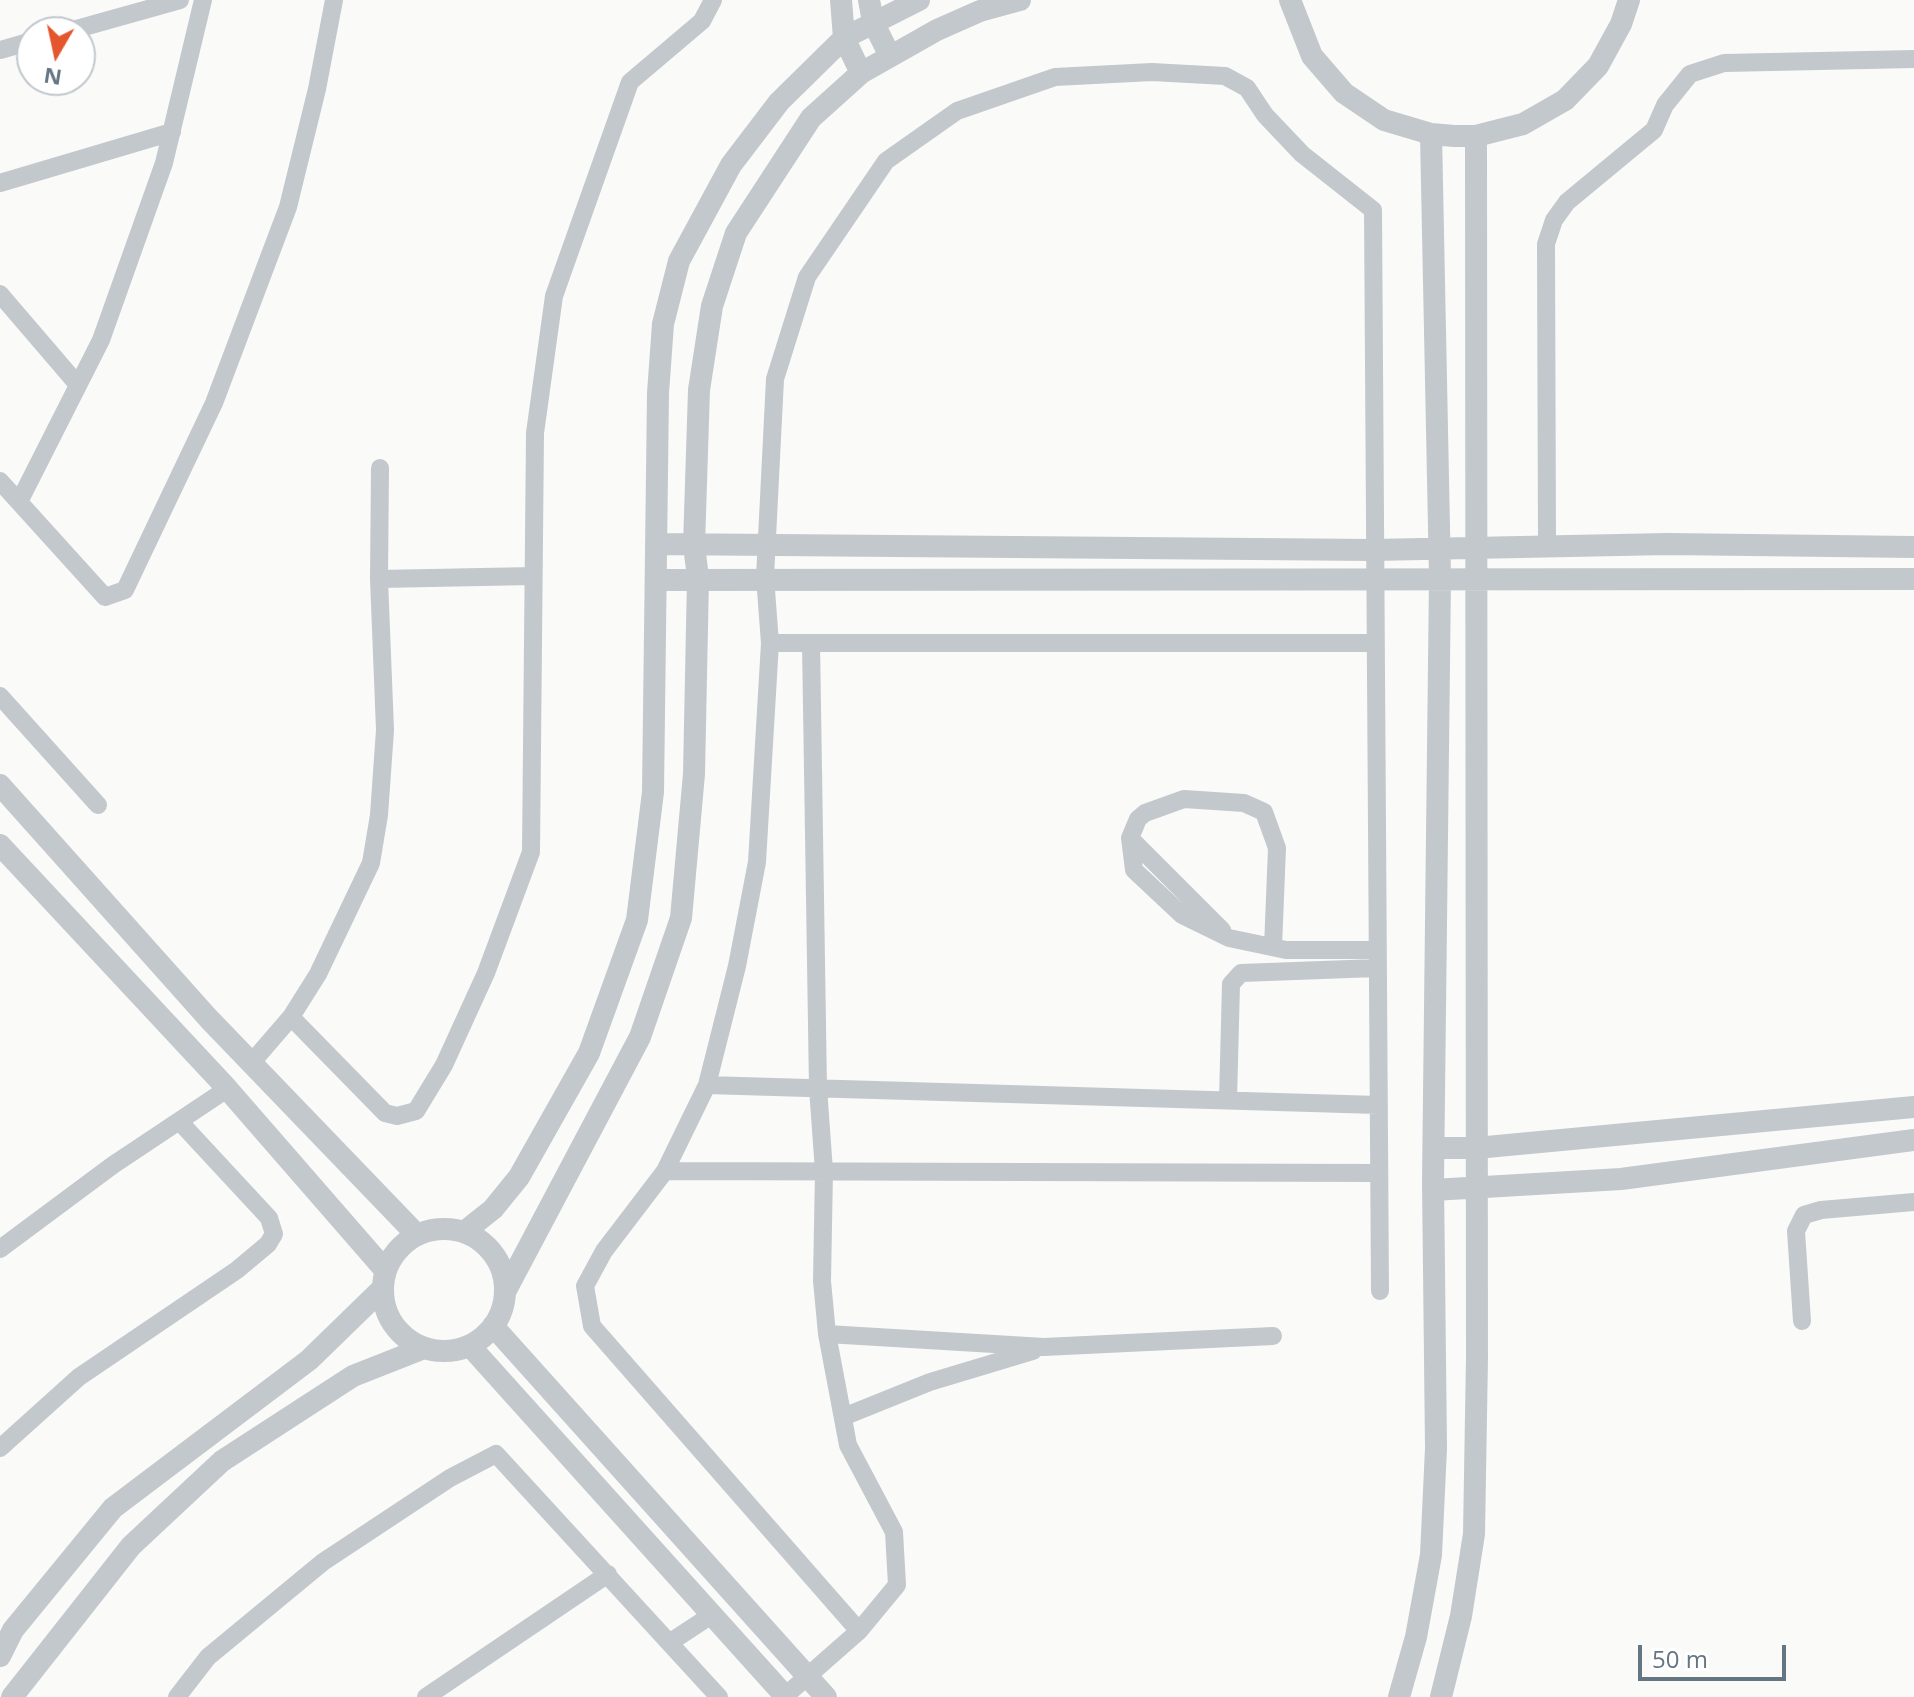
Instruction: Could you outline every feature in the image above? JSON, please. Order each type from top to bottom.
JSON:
[{"type":"street","points":[[96,24],[180,0]]},
{"type":"street","points":[[19,502],[101,340],[164,163],[203,0]]},
{"type":"street","points":[[0,481],[105,597],[125,590],[214,403],[288,207],[317,89],[334,0]]},
{"type":"street","points":[[291,1017],[385,1113],[397,1116],[416,1111],[444,1065],[486,973],[531,852],[535,433],[554,296],[630,82],[702,21],[713,0]]},
{"type":"street","points":[[841,0],[844,38],[861,73]]},
{"type":"street","points":[[464,1232],[493,1209],[519,1177],[589,1053],[637,920],[653,792],[657,580],[655,465],[663,324],[679,261],[731,165],[779,102],[871,11],[919,0]]},
{"type":"street","points":[[0,845],[227,1089],[384,1279],[385,1308],[393,1325],[407,1339],[424,1348],[455,1350],[470,1346],[493,1326],[502,1309],[506,1290],[640,1037],[681,918],[694,774],[698,578],[694,545],[699,390],[712,306],[736,233],[811,118],[861,73],[965,17],[1020,0]]},
{"type":"street","points":[[1290,0],[1312,56],[1344,93],[1384,120],[1431,134],[1476,136],[1523,124],[1565,100],[1598,66],[1621,24],[1629,0]]},
{"type":"street","points":[[871,11],[890,56]]},
{"type":"street","points":[[1547,546],[1546,244],[1554,220],[1567,202],[1654,130],[1665,105],[1690,74],[1724,63],[1914,59]]},
{"type":"street","points":[[859,1631],[592,1326],[585,1286],[604,1251],[665,1171],[707,1085],[737,966],[757,862],[770,643],[765,577],[775,379],[807,277],[886,161],[957,111],[1055,77],[1152,72],[1225,76],[1247,88],[1265,115],[1302,154],[1373,210],[1380,1291]]},
{"type":"street","points":[[0,183],[172,132]]},
{"type":"street","points":[[1399,1697],[1416,1637],[1431,1555],[1436,1448],[1433,1190],[1440,577],[1431,134]]},
{"type":"street","points":[[1441,1697],[1461,1616],[1474,1534],[1476,136]]},
{"type":"street","points":[[0,294],[78,385]]},
{"type":"street","points":[[253,1061],[291,1017],[318,974],[371,863],[379,815],[385,730],[379,579],[380,468]]},
{"type":"street","points":[[656,544],[1373,550],[1547,546],[1914,547]]},
{"type":"street","points":[[379,579],[533,576]]},
{"type":"street","points":[[657,580],[765,577],[1914,579]]},
{"type":"street","points":[[770,643],[1374,643]]},
{"type":"street","points":[[470,1346],[786,1697],[859,1631],[897,1585],[894,1532],[848,1445],[827,1334],[822,1281],[824,1171],[818,1088],[811,643]]},
{"type":"street","points":[[0,696],[98,805]]},
{"type":"street","points":[[0,785],[209,1019],[253,1061],[417,1235]]},
{"type":"street","points":[[1273,947],[1277,848],[1264,812],[1230,801],[1184,799],[1145,813],[1134,825],[1130,838],[1229,938],[1286,950],[1376,959]]},
{"type":"street","points":[[1228,1100],[1231,984],[1241,973],[1376,959]]},
{"type":"street","points":[[707,1085],[1378,1105]]},
{"type":"street","points":[[0,1249],[227,1089]]},
{"type":"street","points":[[1434,1148],[1476,1148],[1914,1107]]},
{"type":"street","points":[[0,1448],[79,1377],[245,1264],[274,1234],[269,1218],[179,1121]]},
{"type":"street","points":[[1433,1190],[1621,1179],[1914,1140]]},
{"type":"street","points":[[665,1171],[1378,1173]]},
{"type":"street","points":[[1802,1321],[1796,1231],[1804,1215],[1821,1210],[1914,1202]]},
{"type":"street","points":[[0,1656],[13,1630],[113,1508],[309,1360],[384,1279],[394,1253],[417,1235],[445,1228],[481,1240],[494,1254],[503,1271],[506,1290]]},
{"type":"street","points":[[493,1326],[826,1697]]},
{"type":"street","points":[[827,1334],[1044,1347],[1273,1336]]},
{"type":"street","points":[[843,1417],[930,1382],[1044,1347]]},
{"type":"street","points":[[12,1697],[131,1546],[222,1461],[353,1376],[424,1348]]},
{"type":"street","points":[[177,1697],[208,1657],[323,1562],[450,1478],[496,1454],[672,1641],[719,1697]]},
{"type":"street","points":[[426,1697],[608,1574]]},
{"type":"street","points":[[672,1641],[713,1614]]}]
